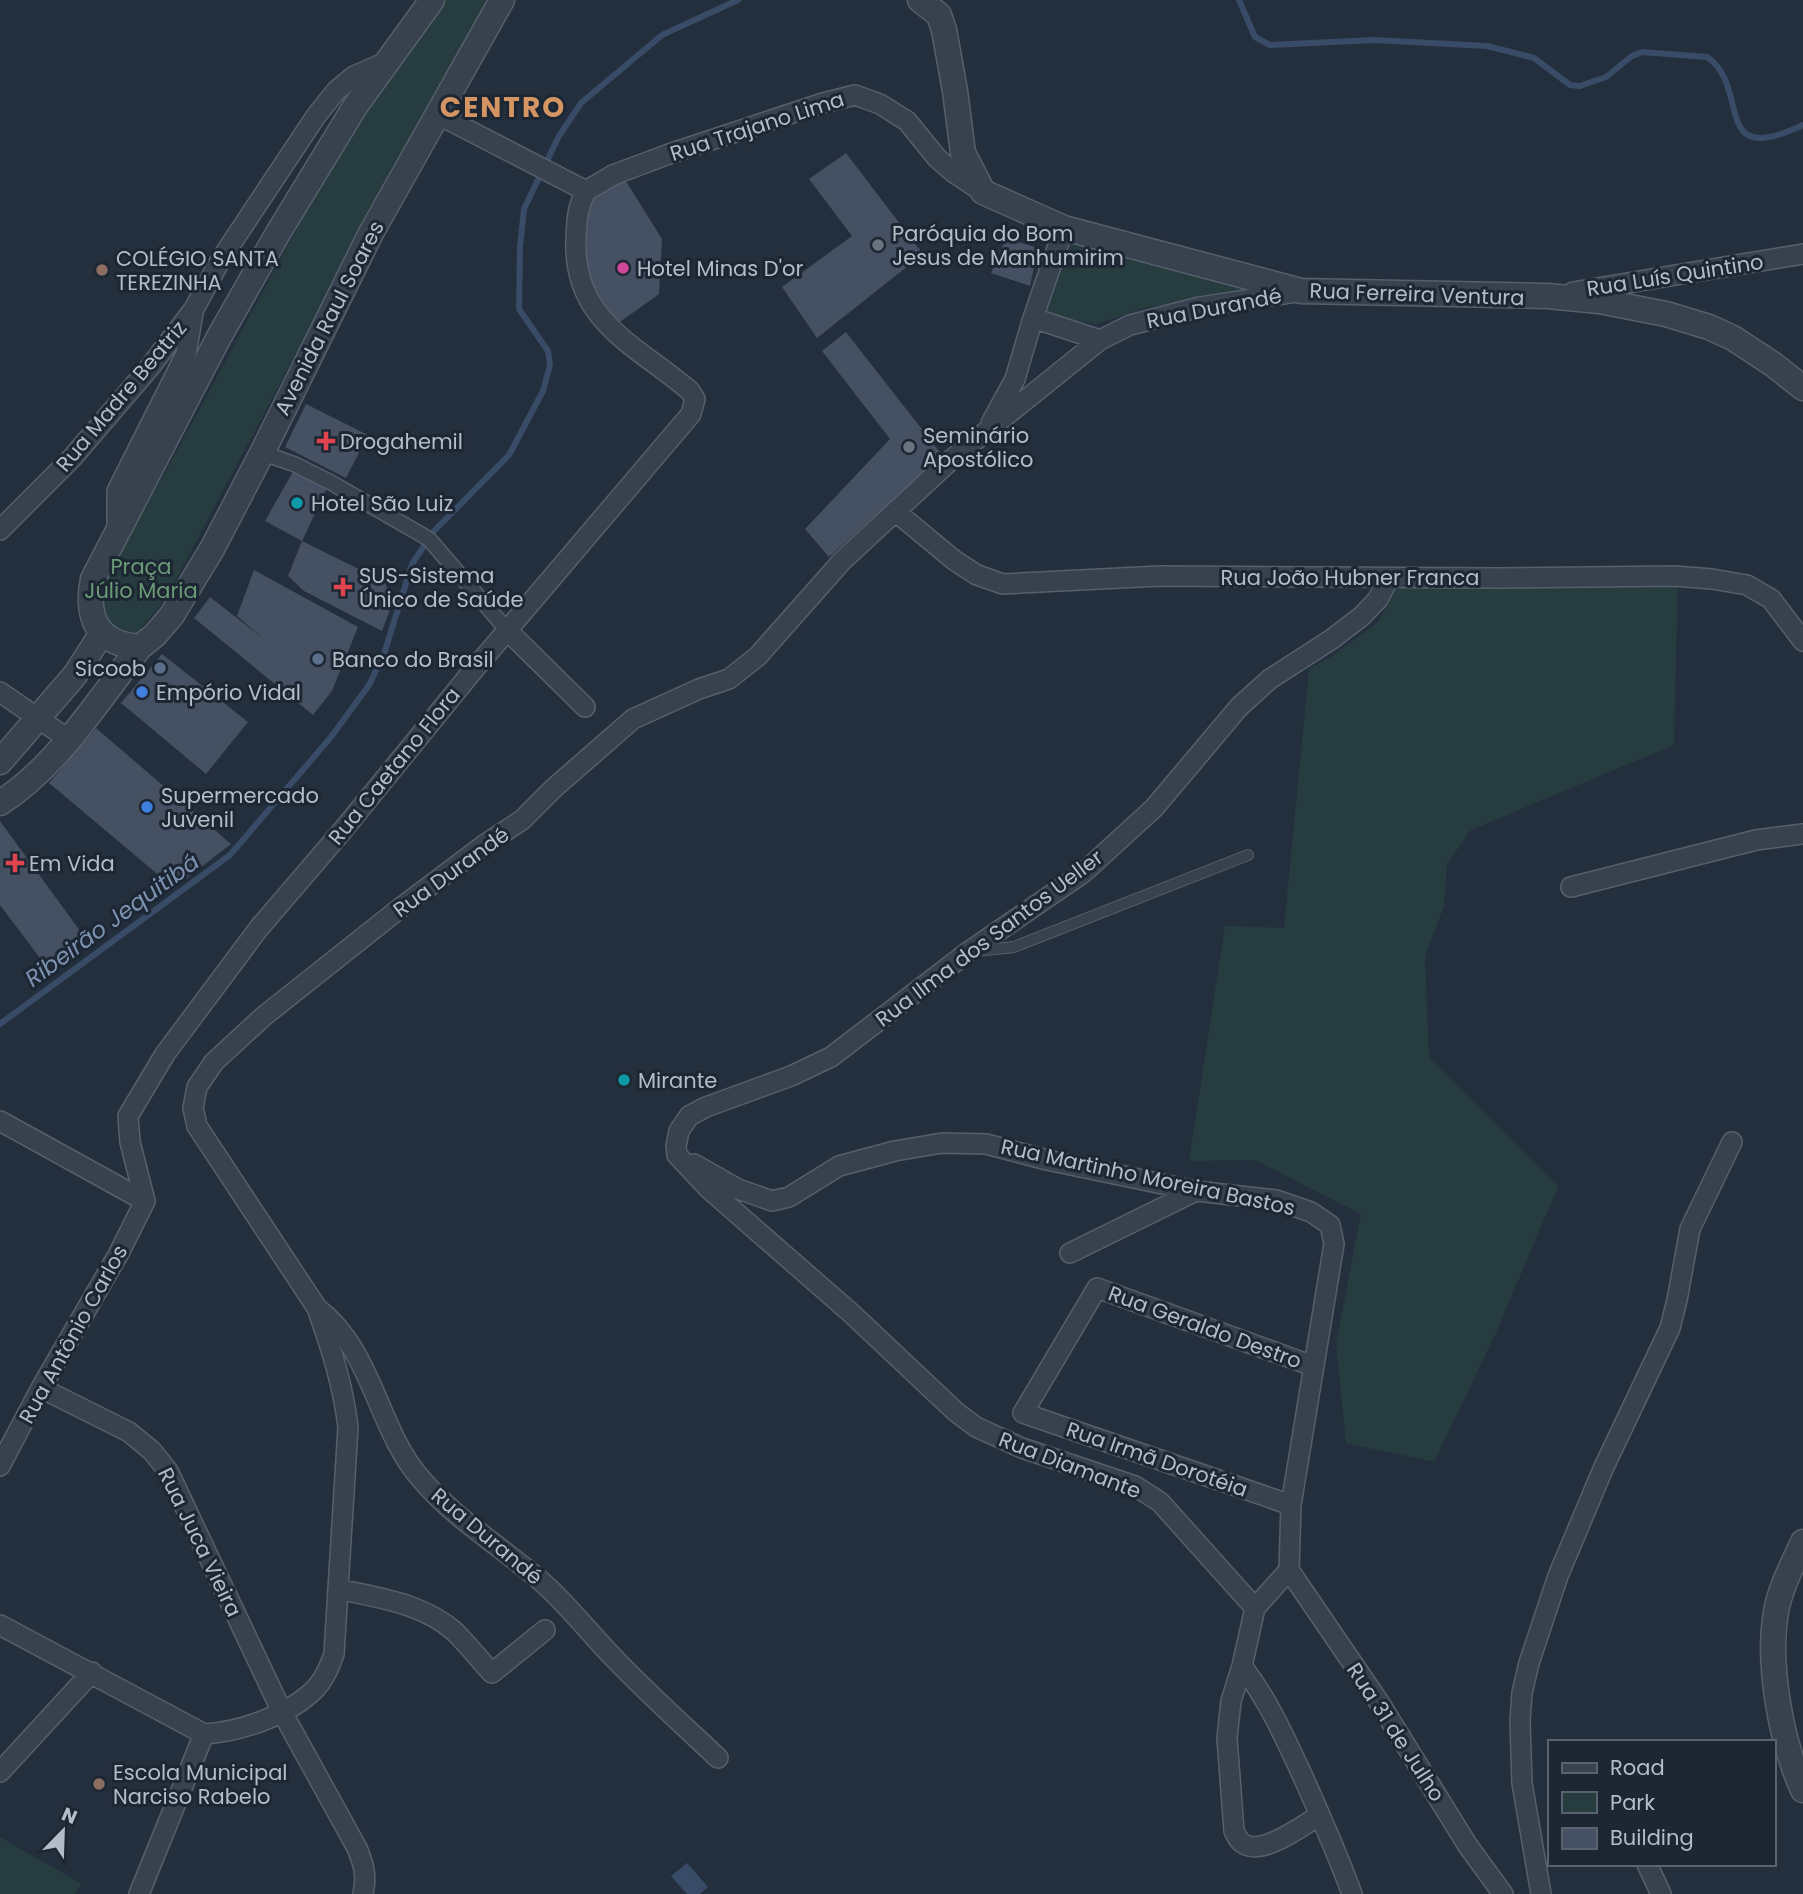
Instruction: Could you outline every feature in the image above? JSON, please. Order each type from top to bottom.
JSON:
[{"type":"street","points":[[148,641],[119,644],[102,633],[90,603],[93,579],[219,337],[329,145],[432,0]]},
{"type":"street","name":"Avenida Raul Soares","points":[[0,803],[38,774],[172,615],[194,580],[262,453],[365,244],[502,0]]},
{"type":"street","points":[[920,0],[939,15],[942,22],[963,153],[983,192]]},
{"type":"street","name":"Rua Madre Beatriz","points":[[0,530],[104,424],[150,367],[194,309],[221,259],[335,91],[354,76],[386,62]]},
{"type":"street","name":"Rua Trajano Lima","points":[[580,188],[669,153],[855,95],[880,104],[907,121],[937,158],[983,192]]},
{"type":"street","points":[[439,115],[580,188]]},
{"type":"street","name":"Rua Caetano Flora","points":[[145,1200],[130,1142],[128,1116],[148,1080],[203,1000],[259,928],[507,630],[691,414],[695,398],[690,391],[605,324],[592,307],[580,281],[575,248],[580,188]]},
{"type":"street","name":"Rua Ferreira Ventura","points":[[983,192],[1065,228],[1301,291],[1548,296],[1613,303],[1666,314],[1709,327],[1733,338],[1803,388]]},
{"type":"street","points":[[987,430],[1015,379],[1065,228]]},
{"type":"street","name":"Rua Luís Quintino","points":[[1548,296],[1803,254]]},
{"type":"street","name":"Rua Durandé","points":[[718,1758],[611,1656],[541,1582],[457,1515],[420,1478],[403,1454],[369,1380],[341,1331],[317,1308],[197,1126],[192,1108],[197,1087],[214,1062],[264,1016],[484,845],[522,820],[554,788],[634,719],[699,689],[729,679],[758,656],[842,561],[952,459],[1100,340],[1130,325],[1178,312],[1301,291]]},
{"type":"street","points":[[117,531],[117,491],[186,355],[194,309]]},
{"type":"street","points":[[1033,318],[1100,340]]},
{"type":"street","points":[[262,453],[294,464],[330,482],[429,539],[507,630],[585,707]]},
{"type":"street","name":"Rua João Hubner Franca","points":[[896,512],[976,575],[1003,584],[1160,576],[1674,576],[1747,585],[1771,599],[1803,641]]},
{"type":"street","name":"Rua Ilma dos Santos Ueller","points":[[677,1155],[679,1131],[689,1116],[706,1107],[791,1076],[831,1057],[968,952],[1083,873],[1154,808],[1239,707],[1270,679],[1362,616],[1378,599],[1389,578]]},
{"type":"street","points":[[0,762],[40,719],[75,675],[102,633]]},
{"type":"street","points":[[0,692],[68,739]]},
{"type":"street","points":[[1571,887],[1756,840],[1803,834]]},
{"type":"street","points":[[0,1121],[145,1200]]},
{"type":"street","points":[[1541,1894],[1522,1783],[1520,1721],[1528,1663],[1558,1576],[1603,1469],[1670,1328],[1690,1229],[1732,1142]]},
{"type":"street","name":"Rua Martinho Moreira Bastos","points":[[677,1155],[738,1189],[772,1200],[789,1197],[839,1166],[895,1151],[942,1143],[986,1144],[1047,1160],[1196,1191],[1276,1200],[1311,1212],[1330,1225],[1334,1244],[1290,1504],[1289,1570]]},
{"type":"street","name":"Rua Diamante","points":[[677,1155],[709,1189],[851,1313],[956,1412],[976,1427],[1022,1448],[1135,1486],[1160,1502],[1255,1608]]},
{"type":"street","points":[[1070,1253],[1196,1191]]},
{"type":"street","name":"Rua Antônio Carlos","points":[[0,1466],[41,1388],[100,1287],[145,1200]]},
{"type":"street","name":"Rua Geraldo Destro","points":[[1023,1413],[1097,1288],[1314,1366]]},
{"type":"street","points":[[0,1625],[204,1734],[229,1732],[251,1726],[282,1712],[315,1689],[328,1672],[334,1654],[348,1427],[337,1362],[317,1308]]},
{"type":"street","name":"Rua Juca Vieira","points":[[41,1388],[129,1432],[152,1451],[168,1471],[282,1712],[365,1865],[366,1883],[363,1894]]},
{"type":"street","name":"Rua Irmã Dorotéia","points":[[1023,1413],[1290,1504]]},
{"type":"street","points":[[1803,1542],[1786,1580],[1776,1612],[1774,1658],[1776,1699],[1788,1749],[1803,1790]]},
{"type":"street","points":[[1289,1570],[1255,1608],[1231,1701],[1227,1738],[1234,1831],[1241,1843],[1252,1848],[1268,1846],[1320,1815]]},
{"type":"street","name":"Rua 31 de Julho","points":[[1289,1570],[1379,1702],[1468,1846],[1503,1894]]},
{"type":"street","points":[[338,1589],[412,1606],[435,1617],[455,1632],[492,1673],[545,1630]]},
{"type":"street","points":[[1241,1667],[1257,1686],[1279,1724],[1352,1894]]},
{"type":"street","points":[[0,1772],[92,1672]]},
{"type":"street","points":[[139,1894],[204,1734]]},
{"type":"street","points":[[1648,1866],[1661,1894]]},
{"type":"lane","points":[[968,952],[1014,947],[1248,855]]},
{"type":"green space","name":"Praça Júlio Maria","points":[[442,0],[491,0],[358,237],[165,600],[132,639],[101,630],[93,598],[172,460],[336,156]]},
{"type":"green space","points":[[1065,238],[1272,289],[1145,308],[1097,324],[1043,317]]},
{"type":"green space","points":[[1678,570],[1674,745],[1471,830],[1447,864],[1444,906],[1425,956],[1429,1058],[1558,1187],[1495,1335],[1434,1462],[1346,1443],[1336,1343],[1361,1214],[1255,1160],[1189,1161],[1225,926],[1284,928],[1309,669],[1332,656],[1378,622],[1396,589]]},
{"type":"green space","points":[[0,1837],[82,1884],[75,1894],[0,1894]]},
{"type":"water","points":[[687,1863],[708,1887],[700,1894],[687,1894],[671,1876]]},
{"type":"building","name":"Paróquia do Bom Jesus de Manhumirim","points":[[846,153],[923,254],[817,338],[782,287],[852,236],[809,179]]},
{"type":"building","name":"Hotel Minas D'or","points":[[624,178],[662,239],[659,294],[613,327],[594,296],[584,252],[587,209],[591,197]]},
{"type":"building","points":[[1006,238],[1038,248],[1030,286],[991,273]]},
{"type":"building","name":"Seminário Apostólico","points":[[846,332],[942,455],[829,557],[805,529],[890,439],[822,351]]},
{"type":"building","name":"Drogahemil","points":[[306,404],[368,435],[346,478],[285,447]]},
{"type":"building","name":"Hotel São Luiz","points":[[295,468],[328,486],[302,541],[265,521]]},
{"type":"building","name":"SUS-Sistema Único de Saúde","points":[[302,541],[385,582],[392,604],[382,631],[304,591],[288,576]]},
{"type":"building","name":"Banco do Brasil","points":[[254,570],[358,627],[332,691],[313,715],[194,618],[210,597],[264,639],[237,616]]},
{"type":"building","points":[[162,654],[248,722],[206,774],[121,703]]},
{"type":"building","name":"Supermercado Juvenil","points":[[96,728],[231,844],[174,888],[49,783]]},
{"type":"building","name":"Em Vida","points":[[0,821],[83,935],[46,966],[0,905]]},
{"type":"waterway","name":"Ribeirão Jequitibá","points":[[0,1024],[230,855],[331,737],[369,685],[384,654],[412,564],[434,531],[509,455],[543,391],[550,365],[548,351],[519,309],[520,247],[524,209],[559,136],[581,103],[662,35],[738,0]]},
{"type":"waterway","points":[[1239,0],[1255,37],[1270,45],[1374,40],[1487,46],[1534,58],[1570,85],[1580,86],[1606,77],[1632,56],[1642,52],[1707,57],[1720,70],[1743,131],[1755,138],[1774,136],[1803,125]]},
{"type":"place","name":"Paróquia do Bom Jesus de Manhumirim","points":[[878,245]]},
{"type":"place","name":"Hotel Minas D'or","points":[[623,268]]},
{"type":"place","name":"COLÉGIO SANTA TEREZINHA","points":[[102,270]]},
{"type":"place","name":"Drogahemil","points":[[326,441]]},
{"type":"place","name":"Seminário Apostólico","points":[[909,447]]},
{"type":"place","name":"Hotel São Luiz","points":[[297,503]]},
{"type":"place","name":"SUS-Sistema Único de Saúde","points":[[343,587]]},
{"type":"place","name":"Banco do Brasil","points":[[318,659]]},
{"type":"place","name":"Sicoob","points":[[160,668]]},
{"type":"place","name":"Empório Vidal","points":[[142,692]]},
{"type":"place","name":"Supermercado Juvenil","points":[[147,807]]},
{"type":"place","name":"Em Vida","points":[[15,863]]},
{"type":"place","name":"Mirante","points":[[624,1080]]},
{"type":"place","name":"Escola Municipal Narciso Rabelo","points":[[99,1784]]},
{"type":"district","name":"CENTRO","points":[[503,107]]}]
